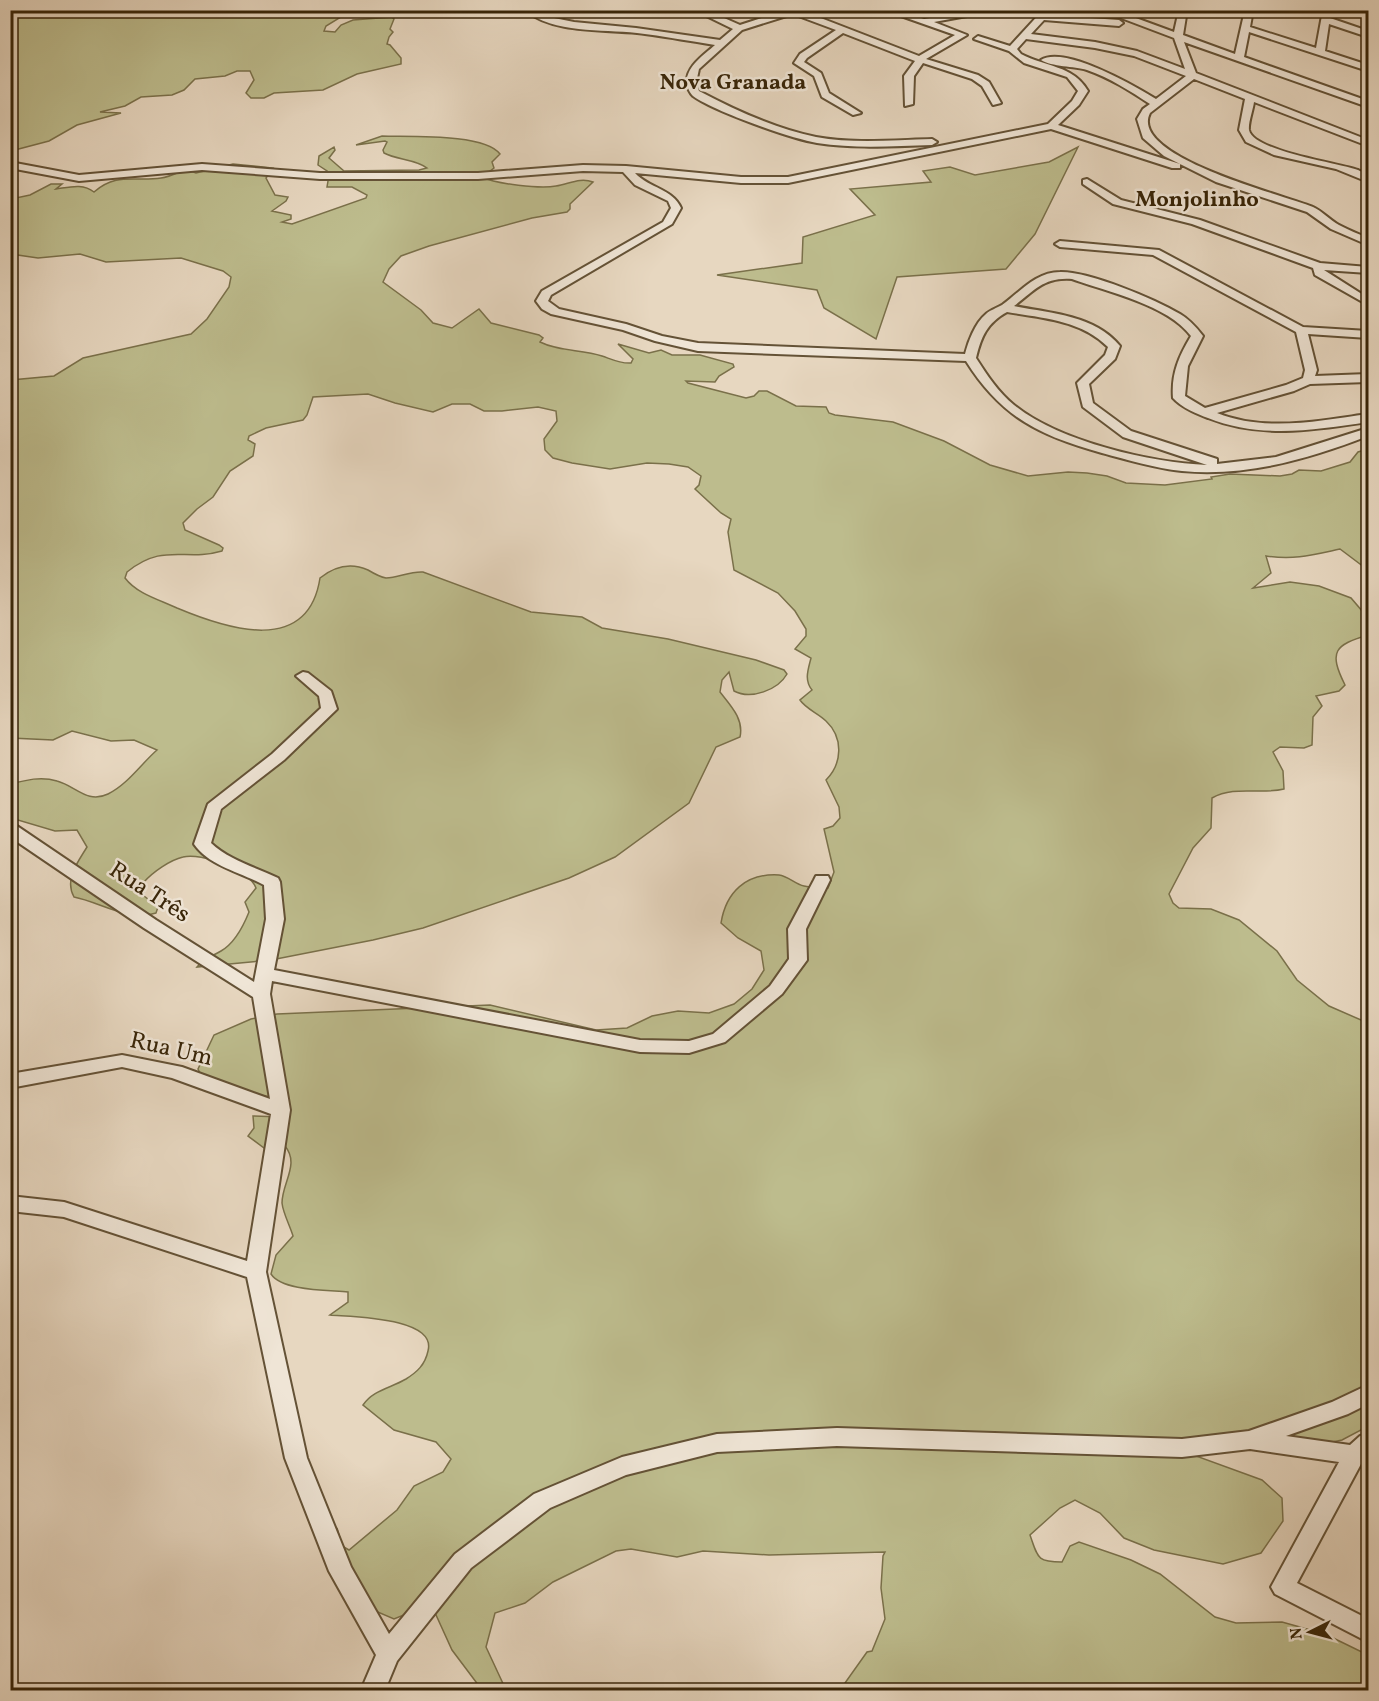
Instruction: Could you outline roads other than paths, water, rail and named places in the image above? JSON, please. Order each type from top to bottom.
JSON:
[{"type":"street","points":[[528,10],[550,22],[561,24],[632,30],[722,43]]},
{"type":"street","points":[[888,10],[963,35],[928,52],[921,60],[909,76],[908,104]]},
{"type":"street","points":[[922,21],[996,10]]},
{"type":"street","points":[[1104,10],[1368,104]]},
{"type":"street","points":[[1183,10],[1178,36],[1192,76]]},
{"type":"street","points":[[1239,57],[1249,10]]},
{"type":"street","points":[[699,11],[738,28]]},
{"type":"street","points":[[996,103],[989,88],[982,81],[792,11],[738,28],[695,68],[691,83],[695,93],[720,106],[787,132],[817,140],[855,144],[897,144],[999,137]]},
{"type":"street","points":[[1012,49],[1045,14],[1144,24]]},
{"type":"street","points":[[1320,51],[1327,16],[1368,34]]},
{"type":"street","points":[[1245,28],[1368,68]]},
{"type":"street","points":[[842,30],[803,56],[800,63],[818,75],[825,95],[856,113]]},
{"type":"street","points":[[1025,36],[1120,49],[1368,143]]},
{"type":"street","points":[[978,39],[1012,49],[1015,54],[1071,76],[1081,85],[1083,91],[1076,103],[1051,126]]},
{"type":"street","points":[[1024,58],[1065,62],[1100,71],[1116,77],[1155,103]]},
{"type":"street","points":[[1192,76],[1146,111],[1142,119],[1143,128],[1152,143],[1168,154],[1220,180]]},
{"type":"street","points":[[1250,99],[1245,135],[1258,146],[1284,156],[1348,170],[1368,179]]},
{"type":"street","points":[[10,165],[79,178],[202,167],[320,176],[478,176],[583,168],[626,169],[741,180],[788,180],[1051,126],[1311,210],[1335,227],[1368,242]]},
{"type":"street","points":[[626,169],[639,183],[672,199],[676,208],[671,219],[667,224],[546,293],[542,301],[546,307],[555,312],[626,327],[659,339],[698,347],[970,358]]},
{"type":"street","points":[[1087,182],[1117,202],[1196,222],[1318,266],[1368,270]]},
{"type":"street","points":[[1060,244],[1155,252],[1301,330],[1368,334]]},
{"type":"street","points":[[1318,266],[1319,273],[1368,302]]},
{"type":"street","points":[[1368,418],[1280,429],[1242,426],[1201,413],[1179,398],[1177,382],[1186,353],[1197,336],[1194,328],[1166,311],[1074,276],[1058,275],[1042,279],[1005,308],[989,317],[974,342],[970,358],[984,382],[1007,407],[1047,430],[1087,445],[1151,463],[1184,467],[1227,467],[1273,462],[1314,453],[1368,432]]},
{"type":"street","points":[[1005,308],[1085,326],[1102,333],[1114,346],[1111,356],[1083,383],[1087,404],[1127,434],[1227,467]]},
{"type":"street","points":[[1301,330],[1311,370],[1308,380]]},
{"type":"street","points":[[1201,413],[1290,388],[1308,380],[1368,378]]},
{"type":"street","points":[[303,676],[326,694],[329,709],[278,757],[214,807],[202,844],[217,858],[248,869],[272,882],[275,919],[261,994],[281,1110],[256,1272],[296,1458],[341,1571],[388,1654]]},
{"type":"street","name":"Rua Três","points":[[11,830],[150,924],[261,994]]},
{"type":"street","points":[[265,974],[640,1046],[689,1047],[719,1038],[776,990],[798,960],[797,929],[822,880]]},
{"type":"street","name":"Rua Um","points":[[10,1081],[122,1061],[175,1072],[281,1110]]},
{"type":"street","points":[[10,1203],[64,1210],[256,1272]]},
{"type":"street","points":[[1249,1440],[1340,1408],[1368,1394]]},
{"type":"street","points":[[373,1690],[388,1654],[463,1561],[542,1501],[622,1466],[717,1443],[837,1437],[1182,1448],[1249,1440],[1361,1449],[1283,1587],[1368,1631]]},
{"type":"district","name":"Nova Granada","points":[[733,83]]},
{"type":"district","name":"Monjolinho","points":[[1197,200]]}]
